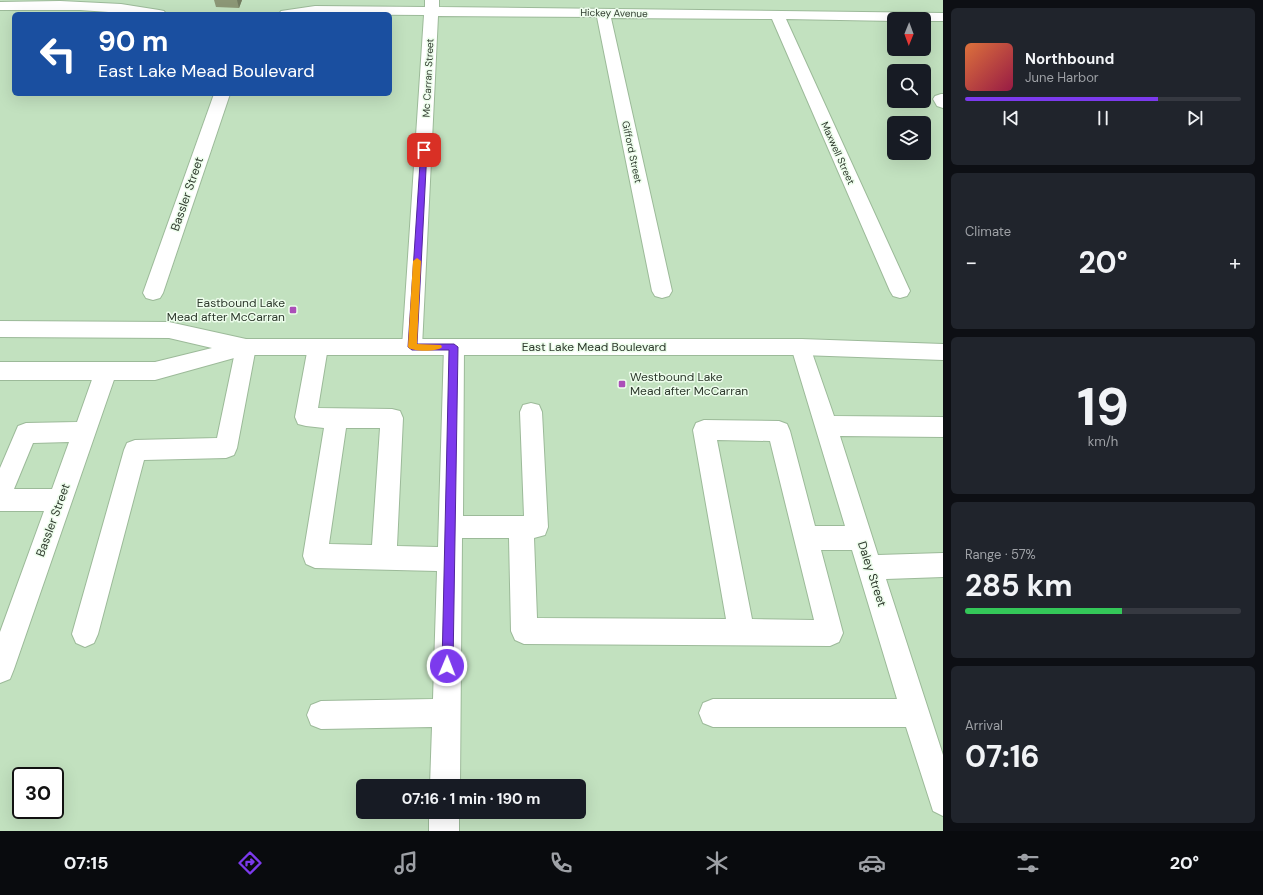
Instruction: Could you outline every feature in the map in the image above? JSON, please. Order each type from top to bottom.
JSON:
[{"type":"street","name":"Hickey Avenue","points":[[300,12],[314,10],[432,5],[603,13],[943,17]]},
{"type":"street","name":"Mc Carran Street","points":[[412,347],[432,5]]},
{"type":"street","points":[[0,6],[106,7],[139,9],[151,12]]},
{"type":"street","name":"Gifford Street","points":[[603,13],[662,291]]},
{"type":"street","name":"Maxwell Street","points":[[777,15],[900,291]]},
{"type":"street","name":"Bassler Street","points":[[153,293],[221,96]]},
{"type":"street","points":[[943,99],[941,99],[943,103]]},
{"type":"street","name":"East Lake Mead Boulevard","points":[[0,329],[169,330],[246,347],[801,347],[943,352]]},
{"type":"street","name":"East Lake Mead Boulevard","points":[[0,371],[155,371],[246,347]]},
{"type":"street","points":[[84,634],[134,450],[226,448],[246,347]]},
{"type":"street","points":[[318,347],[306,417],[336,419],[392,418],[384,557]]},
{"type":"street","points":[[445,779],[454,347]]},
{"type":"street","name":"Daley Street","points":[[801,347],[943,801]]},
{"type":"street","name":"Bassler Street","points":[[0,669],[106,371]]},
{"type":"street","points":[[450,527],[536,527],[531,412]]},
{"type":"street","points":[[336,419],[315,556],[449,559]]},
{"type":"street","points":[[825,426],[943,427]]},
{"type":"street","points":[[520,527],[524,631],[830,633],[779,431],[704,430],[742,632]]},
{"type":"street","points":[[0,495],[26,433],[84,432]]},
{"type":"street","points":[[0,500],[60,500]]},
{"type":"street","points":[[806,538],[860,538]]},
{"type":"street","points":[[869,567],[943,565]]},
{"type":"street","points":[[321,715],[446,713]]},
{"type":"street","points":[[713,713],[915,713]]},
{"type":"street","points":[[444,819],[444,831]]},
{"type":"slow traffic","points":[[417,261],[412,347],[438,347]]},
{"type":"place","name":"Eastbound Lake Mead after McCarran","points":[[293,310]]},
{"type":"place","name":"Westbound Lake Mead after McCarran","points":[[622,384]]},
{"type":"route","points":[[424,150],[412,347],[454,347],[447,666]]}]
